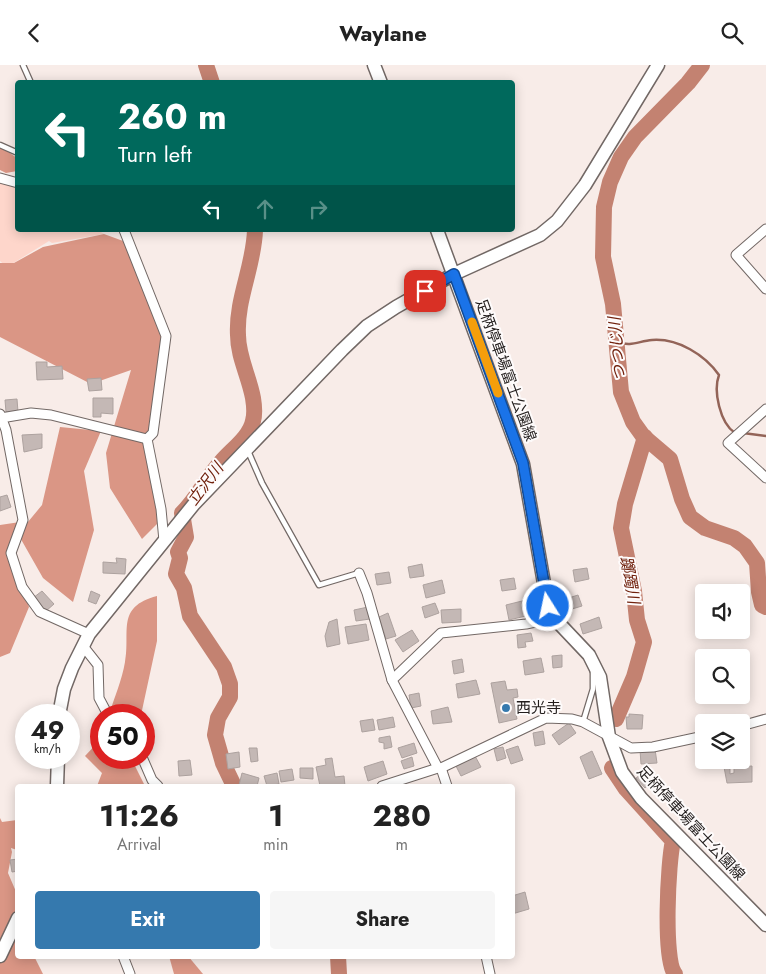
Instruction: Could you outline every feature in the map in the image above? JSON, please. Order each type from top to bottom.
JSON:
[{"type":"street","points":[[374,65],[380,80]]},
{"type":"street","points":[[61,704],[64,689],[89,634],[194,504],[246,448],[367,327],[454,274],[540,235],[557,221],[585,185],[658,65]]},
{"type":"street","points":[[0,178],[15,182]]},
{"type":"street","points":[[766,229],[736,255],[766,289]]},
{"type":"street","points":[[125,232],[166,336],[153,433],[147,439]]},
{"type":"street","name":"足柄停車場富士公園線","points":[[438,232],[523,463],[548,606],[554,618],[589,655],[600,677],[609,737],[622,772],[641,798],[766,925]]},
{"type":"street","points":[[766,409],[728,443],[766,478]]},
{"type":"street","points":[[89,634],[40,612],[22,587],[11,553],[23,520],[6,430],[1,416],[31,413],[51,415],[147,439]]},
{"type":"street","points":[[147,439],[161,509],[164,541]]},
{"type":"street","points":[[359,573],[367,593],[392,680],[446,784]]},
{"type":"street","points":[[392,680],[441,633],[526,624],[554,618]]},
{"type":"street","points":[[83,646],[98,665],[99,698],[102,704]]},
{"type":"street","points":[[388,784],[439,768],[546,719],[572,719],[583,722],[631,748],[653,747],[695,738]]},
{"type":"street","points":[[750,723],[766,719]]},
{"type":"street","points":[[57,784],[58,769]]},
{"type":"street","points":[[147,769],[156,784]]},
{"type":"street","points":[[0,956],[15,924]]},
{"type":"street","points":[[124,959],[130,974]]},
{"type":"street","points":[[487,959],[490,974]]},
{"type":"lane","points":[[23,65],[30,80]]},
{"type":"lane","points":[[0,145],[15,152]]},
{"type":"lane","points":[[246,448],[262,483],[319,585],[359,573]]},
{"type":"lane","points":[[583,722],[593,689],[594,667]]},
{"type":"shaded area","points":[[0,146],[15,157],[15,171],[6,173],[0,170]]},
{"type":"shaded area","points":[[0,179],[15,183],[15,232],[101,232],[104,234],[52,243],[49,241],[7,267],[0,261]]},
{"type":"shaded area","points":[[104,234],[134,245],[162,328],[155,402],[147,440],[160,521],[142,539],[110,488],[106,453],[131,370],[91,384],[0,337],[0,263],[14,263],[43,247]]},
{"type":"shaded area","points":[[60,427],[101,431],[84,471],[94,530],[73,602],[43,578],[18,534],[42,505]]},
{"type":"shaded area","points":[[20,522],[13,559],[29,607],[10,653],[0,657],[0,525]]},
{"type":"shaded area","points":[[157,596],[157,641],[143,704],[113,704],[124,669],[130,614],[135,607]]},
{"type":"shaded area","points":[[90,751],[90,761],[85,756]]},
{"type":"shaded area","points":[[98,769],[136,769],[144,784],[98,784],[102,773]]},
{"type":"shaded area","points":[[0,818],[2,822],[15,820],[15,849],[11,848],[8,873],[15,889],[15,959],[36,959],[43,974],[0,974]]},
{"type":"shaded area","points":[[170,959],[190,959],[203,974],[174,974]]},
{"type":"building","points":[[36,362],[47,362],[47,367],[62,366],[63,379],[37,380]]},
{"type":"building","points":[[101,378],[102,390],[89,391],[87,379]]},
{"type":"building","points":[[93,398],[113,398],[113,414],[101,413],[101,417],[93,417]]},
{"type":"building","points":[[17,399],[18,412],[6,412],[5,400]]},
{"type":"building","points":[[42,434],[42,448],[24,452],[22,435]]},
{"type":"building","points":[[7,495],[11,507],[0,511],[0,497]]},
{"type":"building","points":[[116,558],[126,559],[125,574],[103,573],[103,562],[117,563]]},
{"type":"building","points":[[422,564],[424,576],[410,578],[408,567]]},
{"type":"building","points":[[587,568],[589,579],[575,582],[573,570]]},
{"type":"building","points":[[389,572],[391,583],[377,585],[375,574]]},
{"type":"building","points":[[514,578],[516,589],[502,591],[500,580]]},
{"type":"building","points":[[442,580],[445,593],[426,598],[423,585]]},
{"type":"building","points":[[42,591],[54,604],[46,611],[33,598]]},
{"type":"building","points":[[91,591],[100,595],[96,604],[88,601]]},
{"type":"building","points":[[578,595],[582,606],[562,612],[559,601]]},
{"type":"building","points":[[530,599],[534,614],[509,620],[506,605]]},
{"type":"building","points":[[435,603],[439,613],[425,618],[422,607]]},
{"type":"building","points":[[368,607],[370,619],[356,621],[354,610]]},
{"type":"building","points":[[461,609],[461,622],[442,623],[441,610]]},
{"type":"building","points":[[388,613],[396,636],[386,639],[379,617]]},
{"type":"building","points":[[599,617],[602,628],[583,634],[580,624]]},
{"type":"building","points":[[337,619],[340,644],[327,647],[325,636],[329,622]]},
{"type":"building","points":[[366,624],[369,640],[348,644],[345,627]]},
{"type":"building","points":[[412,630],[419,641],[403,652],[395,640]]},
{"type":"building","points":[[531,633],[533,641],[525,642],[526,647],[518,648],[517,635]]},
{"type":"building","points":[[562,655],[562,667],[553,668],[552,656]]},
{"type":"building","points":[[541,658],[544,672],[525,675],[523,661]]},
{"type":"building","points":[[462,659],[464,672],[454,674],[452,661]]},
{"type":"building","points":[[476,680],[480,694],[458,698],[456,684]]},
{"type":"building","name":"西光寺","points":[[505,681],[507,690],[517,689],[518,697],[513,698],[517,719],[499,723],[491,683]]},
{"type":"building","points":[[419,693],[421,706],[411,708],[409,695]]},
{"type":"building","points":[[448,707],[452,722],[433,724],[431,711]]},
{"type":"building","points":[[629,714],[643,715],[642,729],[627,729],[626,717],[629,717]]},
{"type":"building","points":[[393,717],[395,727],[379,730],[377,720]]},
{"type":"building","points":[[373,719],[375,730],[362,732],[360,721]]},
{"type":"building","points":[[569,723],[576,733],[559,745],[552,735]]},
{"type":"building","points":[[543,731],[545,744],[535,746],[533,733]]},
{"type":"building","points":[[390,736],[392,747],[384,749],[384,743],[379,742],[379,738]]},
{"type":"building","points":[[414,743],[417,753],[402,758],[398,748]]},
{"type":"building","points":[[518,746],[523,760],[511,764],[506,750]]},
{"type":"building","points":[[503,747],[506,758],[497,761],[494,749]]},
{"type":"building","points":[[249,748],[257,748],[258,761],[251,762]]},
{"type":"building","points":[[655,749],[657,763],[641,764],[640,750]]},
{"type":"building","points":[[592,751],[602,774],[589,779],[580,757]]},
{"type":"building","points":[[239,752],[240,767],[228,769],[226,754]]},
{"type":"building","points":[[475,756],[481,767],[461,776],[456,766]]},
{"type":"building","points":[[412,757],[414,766],[404,769],[401,761]]},
{"type":"building","points":[[332,758],[335,777],[344,776],[345,784],[320,784],[316,767],[326,765],[325,759]]},
{"type":"building","points":[[190,760],[192,775],[179,776],[178,761]]},
{"type":"building","points":[[383,761],[387,774],[368,781],[364,767]]},
{"type":"building","points":[[750,766],[752,766],[752,782],[727,783],[724,769],[730,769],[730,774],[734,773],[734,769],[750,769]]},
{"type":"building","points":[[300,768],[313,768],[313,779],[300,778]]},
{"type":"building","points":[[292,769],[294,780],[281,782],[279,771]]},
{"type":"building","points":[[644,772],[652,782],[645,788],[636,778]]},
{"type":"building","points":[[242,773],[259,778],[258,784],[239,784]]},
{"type":"building","points":[[277,773],[279,784],[266,784],[264,776]]},
{"type":"building","points":[[15,859],[15,872],[12,872],[10,860]]},
{"type":"building","points":[[525,892],[529,909],[515,913],[515,895]]},
{"type":"waterway","name":"立沢川","points":[[206,65],[211,80]]},
{"type":"waterway","name":"つつじ川","points":[[702,65],[688,83],[635,137],[621,157],[610,182],[604,207],[603,257],[613,304],[621,392],[633,422],[643,436],[670,459],[682,499],[690,517],[705,528],[734,538],[745,546],[757,563],[759,592],[762,605],[766,607]]},
{"type":"waterway","name":"立沢川","points":[[233,784],[223,763],[215,735],[218,718],[230,697],[230,684],[224,667],[190,616],[184,588],[176,574],[180,558],[178,552],[186,537],[182,513],[225,457],[244,438],[253,421],[253,400],[238,343],[238,322],[242,295],[252,257],[255,232]]},
{"type":"waterway","points":[[618,342],[631,344],[662,340],[681,345],[699,355],[719,375],[717,382],[719,406],[725,422],[735,433]]},
{"type":"waterway","points":[[743,433],[766,436]]},
{"type":"waterway","name":"躑躅川","points":[[616,719],[634,677],[644,642],[637,620],[634,591],[621,528],[625,504],[645,437]]},
{"type":"waterway","name":"躑躅川","points":[[612,768],[626,789],[673,841],[668,888],[668,931],[671,965],[675,974]]},
{"type":"waterway","name":"立沢川","points":[[338,959],[339,974]]},
{"type":"slow traffic","points":[[472,322],[498,393]]},
{"type":"place","name":"西光寺","points":[[506,708]]},
{"type":"route","points":[[425,291],[454,274],[523,463],[548,606]]}]
